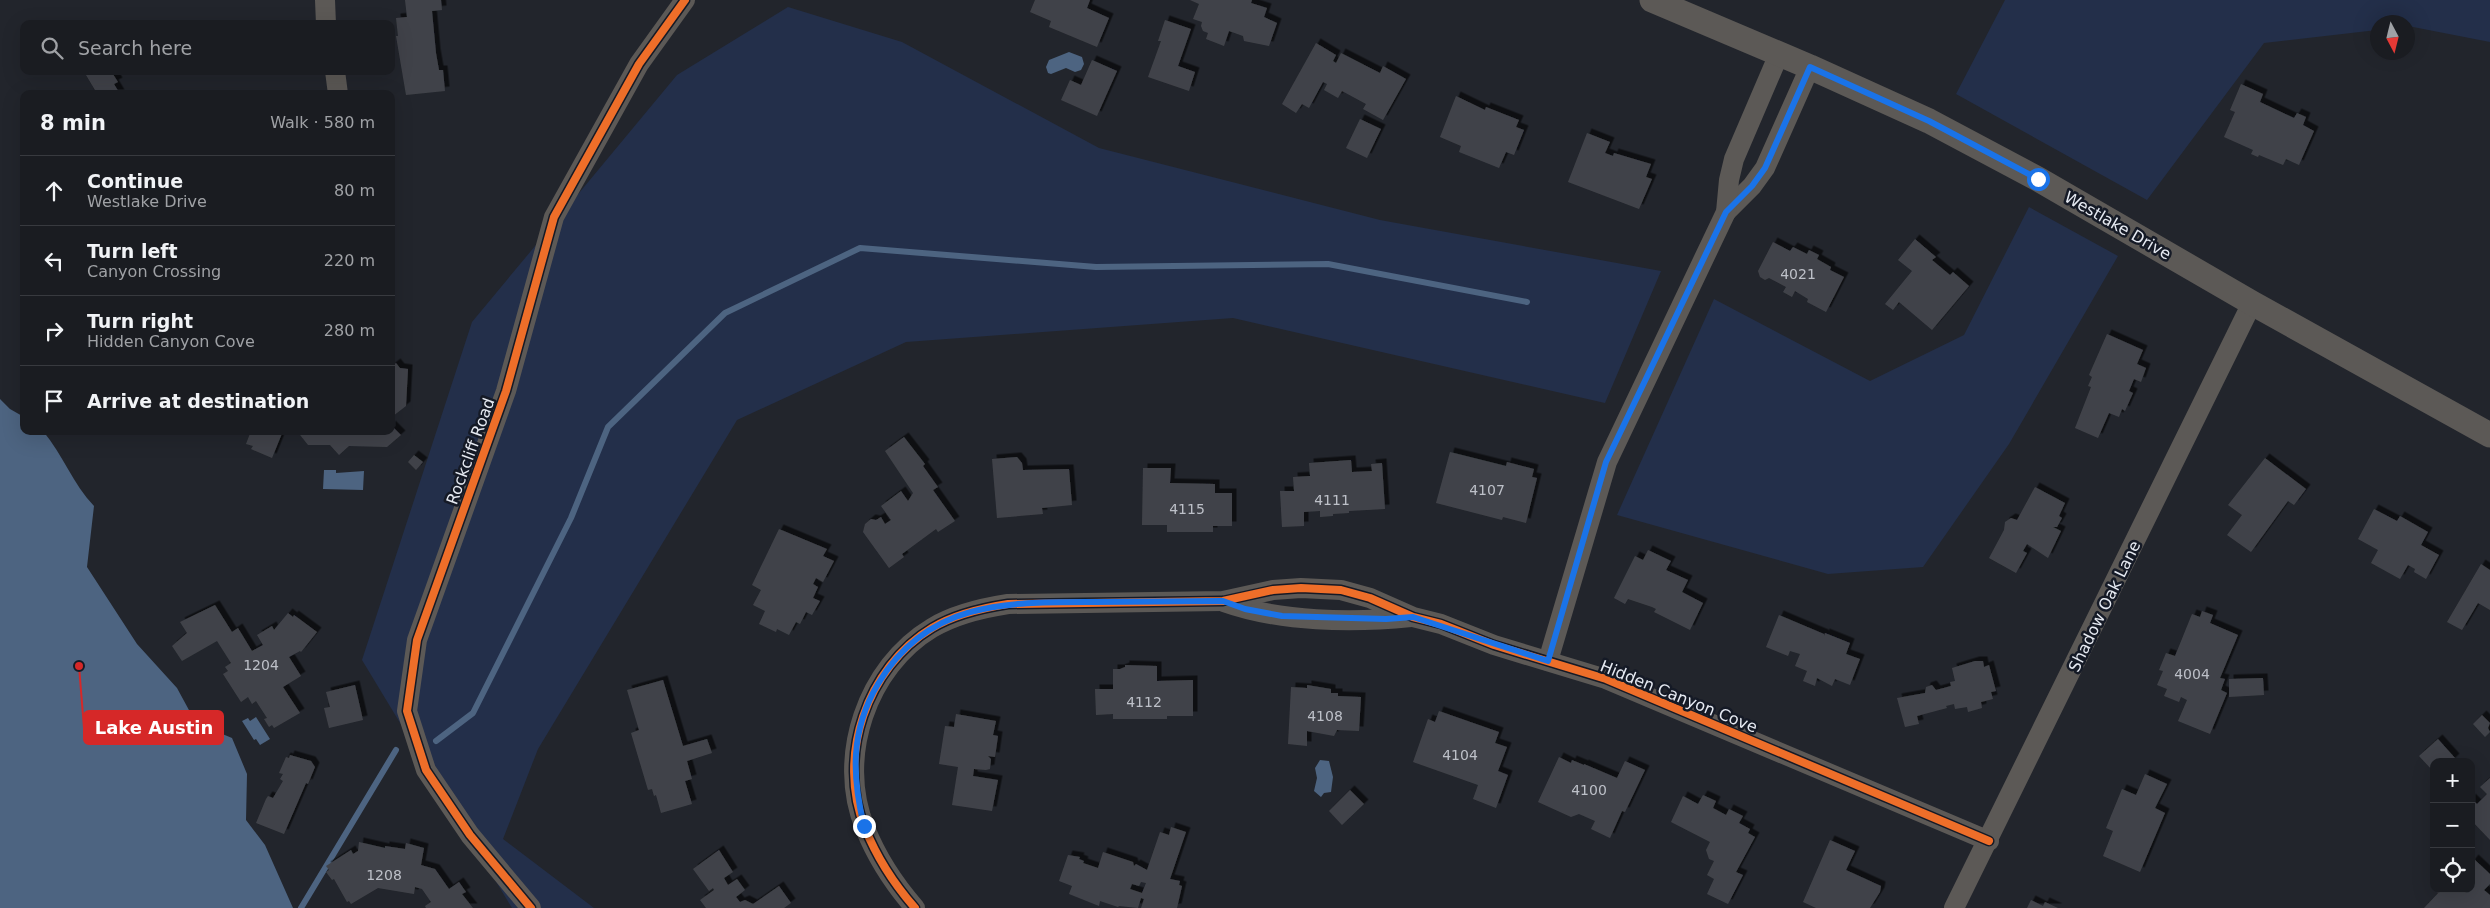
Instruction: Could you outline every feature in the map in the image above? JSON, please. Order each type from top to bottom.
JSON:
[{"type":"street","points":[[325,0],[326,20]]},
{"type":"street","name":"Rockcliff Road","points":[[531,908],[470,835],[426,770],[407,711],[417,640],[506,391],[554,217],[639,64],[685,0]]},
{"type":"street","name":"Westlake Drive","points":[[1652,0],[1810,67],[1929,121],[2038,179],[2252,303],[2490,435]]},
{"type":"street","points":[[1726,212],[1729,180],[1734,159],[1778,54]]},
{"type":"street","points":[[1548,661],[1606,462],[1726,212],[1752,186],[1765,168],[1810,67]]},
{"type":"street","points":[[335,75],[337,90]]},
{"type":"street","name":"Shadow Oak Lane","points":[[1954,908],[1989,841],[2252,303]]},
{"type":"street","name":"Hidden Canyon Cove","points":[[915,908],[884,870],[864,826],[856,792],[857,735],[872,694],[887,668],[913,641],[933,627],[954,617],[980,609],[1008,604],[1223,601],[1282,590],[1341,590],[1370,598],[1413,617],[1606,679],[1989,841]]},
{"type":"street","name":"Hidden Canyon Cove","points":[[1223,601],[1245,609],[1282,616],[1386,619],[1413,617]]},
{"type":"shaded area","points":[[2005,0],[2490,0],[2490,42],[2415,27],[2415,15],[2370,15],[2370,31],[2264,43],[2147,200],[1956,94]]},
{"type":"shaded area","points":[[788,7],[902,42],[1099,148],[1380,220],[1661,271],[1605,403],[1233,318],[906,342],[737,420],[538,749],[503,839],[594,908],[512,908],[362,660],[472,322],[677,75]]},
{"type":"shaded area","points":[[1069,52],[1082,57],[1084,64],[1081,70],[1075,72],[1066,68],[1051,74],[1048,73],[1046,67],[1049,60]]},
{"type":"shaded area","points":[[2029,207],[2118,256],[2009,444],[1923,567],[1828,574],[1617,515],[1714,299],[1870,381],[1964,335]]},
{"type":"shaded area","points":[[0,399],[10,409],[20,415],[20,435],[46,435],[80,488],[94,506],[87,567],[137,644],[177,688],[196,723],[232,738],[247,774],[246,820],[265,845],[293,908],[0,908]]},
{"type":"shaded area","points":[[324,470],[336,470],[336,473],[364,471],[363,490],[323,489]]},
{"type":"shaded area","points":[[256,717],[270,739],[260,745],[256,739],[254,740],[242,721],[248,718],[250,721]]},
{"type":"shaded area","points":[[1320,760],[1329,761],[1333,777],[1331,792],[1324,793],[1321,797],[1314,791],[1317,778],[1315,768]]},
{"type":"building","points":[[405,0],[441,0],[442,10],[432,11],[436,53],[439,70],[443,70],[445,91],[406,95],[396,36],[398,36],[396,18],[407,17]]},
{"type":"building","points":[[1035,0],[1090,0],[1087,8],[1109,18],[1097,47],[1049,27],[1051,21],[1030,12]]},
{"type":"building","points":[[1190,0],[1252,0],[1251,3],[1267,8],[1264,17],[1277,23],[1269,46],[1244,41],[1243,36],[1229,31],[1224,46],[1206,39],[1208,33],[1203,31],[1202,22],[1193,19],[1199,4]]},
{"type":"building","points":[[1165,20],[1191,29],[1178,66],[1195,72],[1189,91],[1148,77],[1161,41],[1158,41]]},
{"type":"building","points":[[1316,43],[1336,55],[1333,61],[1336,63],[1341,53],[1380,73],[1383,66],[1406,79],[1383,120],[1363,109],[1366,104],[1342,91],[1338,98],[1324,90],[1327,84],[1323,82],[1309,108],[1302,104],[1296,113],[1282,104]]},
{"type":"building","points":[[1092,60],[1117,71],[1097,116],[1061,100],[1070,80],[1081,85]]},
{"type":"building","points":[[86,75],[114,75],[118,82],[114,84],[118,90],[95,90]]},
{"type":"building","points":[[2241,84],[2263,94],[2260,102],[2294,118],[2297,113],[2306,117],[2303,125],[2314,131],[2299,165],[2286,159],[2283,165],[2259,155],[2258,157],[2251,154],[2253,150],[2224,137],[2235,112],[2230,110]]},
{"type":"building","points":[[1456,96],[1485,110],[1486,107],[1519,120],[1516,127],[1524,130],[1514,155],[1506,152],[1499,168],[1459,152],[1461,146],[1440,137]]},
{"type":"building","points":[[1360,119],[1381,129],[1367,158],[1346,148]]},
{"type":"building","points":[[1587,133],[1610,142],[1605,153],[1613,156],[1614,153],[1651,164],[1646,177],[1652,179],[1639,209],[1568,182]]},
{"type":"building","points":[[1915,239],[1936,257],[1932,260],[1950,275],[1953,272],[1969,286],[1932,330],[1899,302],[1893,310],[1885,304],[1912,271],[1898,260]]},
{"type":"building","points":[[1773,242],[1790,251],[1793,247],[1807,254],[1809,250],[1819,255],[1817,259],[1831,267],[1830,270],[1844,277],[1826,312],[1807,302],[1808,299],[1795,291],[1792,297],[1783,292],[1786,287],[1769,278],[1765,280],[1760,277],[1758,271]]},
{"type":"building","points":[[2107,334],[2143,350],[2137,364],[2146,368],[2141,382],[2134,379],[2129,391],[2133,393],[2125,411],[2122,409],[2119,417],[2109,413],[2098,438],[2075,428],[2091,387],[2088,386],[2092,377],[2089,375]]},
{"type":"building","points":[[395,364],[400,368],[408,369],[406,406],[395,414]]},
{"type":"building","points":[[395,429],[401,435],[387,447],[349,446],[339,455],[330,445],[308,445],[300,435],[395,435]]},
{"type":"building","points":[[249,435],[281,435],[272,458],[251,449],[253,446],[246,444]]},
{"type":"building","points":[[904,437],[925,464],[923,466],[938,487],[933,490],[955,521],[938,532],[936,529],[902,554],[904,557],[889,568],[863,532],[865,524],[871,519],[876,520],[881,517],[885,524],[891,520],[881,506],[901,491],[908,501],[913,493],[885,451]]},
{"type":"building","points":[[1450,452],[1506,466],[1507,462],[1534,469],[1532,477],[1537,478],[1526,523],[1503,517],[1502,520],[1436,503]]},
{"type":"building","points":[[414,455],[423,462],[416,470],[408,462]]},
{"type":"building","points":[[1017,457],[1022,463],[1023,470],[1069,469],[1072,505],[1042,508],[1043,514],[997,518],[992,459]]},
{"type":"building","points":[[2265,458],[2306,489],[2294,505],[2288,501],[2251,552],[2227,535],[2242,515],[2228,505]]},
{"type":"building","points":[[1351,460],[1352,472],[1372,471],[1371,464],[1382,463],[1385,509],[1349,511],[1349,513],[1320,517],[1320,511],[1304,512],[1304,526],[1282,527],[1280,491],[1294,491],[1293,477],[1310,476],[1309,463]]},
{"type":"building","points":[[1143,468],[1171,468],[1170,483],[1215,484],[1215,493],[1232,493],[1232,526],[1213,526],[1213,532],[1167,532],[1167,525],[1142,525]]},
{"type":"building","points":[[2035,487],[2065,503],[2059,516],[2062,518],[2057,527],[2053,527],[2061,531],[2048,558],[2027,544],[2023,551],[2027,553],[2016,573],[1989,558],[2004,530],[2005,522],[2011,518],[2017,520]]},
{"type":"building","points":[[2374,509],[2397,521],[2400,516],[2428,532],[2421,545],[2439,555],[2426,579],[2414,572],[2415,569],[2408,565],[2400,579],[2371,563],[2378,550],[2358,539]]},
{"type":"building","points":[[779,529],[827,549],[823,556],[834,561],[823,582],[816,578],[813,584],[818,587],[813,598],[820,601],[812,615],[806,612],[800,624],[796,622],[789,635],[777,629],[776,632],[759,624],[765,611],[753,605],[761,590],[752,585]]},
{"type":"building","points":[[1648,550],[1671,561],[1666,570],[1688,580],[1682,592],[1703,603],[1690,630],[1654,612],[1656,609],[1652,607],[1628,599],[1625,604],[1614,598],[1635,556],[1643,560]]},
{"type":"building","points":[[2481,564],[2490,570],[2490,610],[2478,603],[2462,630],[2447,622]]},
{"type":"building","points":[[215,605],[232,632],[238,628],[252,651],[263,645],[257,635],[272,626],[274,630],[288,613],[293,617],[294,615],[317,632],[301,652],[289,657],[301,676],[283,687],[300,713],[274,728],[272,725],[269,727],[264,719],[267,718],[256,701],[252,704],[248,697],[241,702],[223,674],[228,671],[225,667],[231,663],[217,641],[182,661],[172,646],[187,633],[180,622]]},
{"type":"building","points":[[2202,611],[2213,615],[2210,623],[2238,635],[2220,678],[2225,679],[2221,690],[2227,693],[2210,734],[2178,721],[2187,700],[2181,697],[2179,702],[2164,696],[2167,689],[2157,685],[2163,671],[2159,670],[2166,653],[2175,656],[2192,614],[2200,617]]},
{"type":"building","points":[[1779,615],[1824,634],[1824,636],[1825,633],[1850,643],[1846,654],[1860,659],[1850,685],[1835,679],[1832,686],[1817,678],[1815,686],[1803,681],[1807,671],[1795,666],[1800,654],[1790,651],[1788,656],[1766,647]]},
{"type":"building","points":[[1975,661],[1983,661],[1984,667],[1989,665],[1996,691],[1991,692],[1993,699],[1981,702],[1982,708],[1968,712],[1967,707],[1955,709],[1954,704],[1946,706],[1947,708],[1917,716],[1919,724],[1905,727],[1897,698],[1925,693],[1926,687],[1932,685],[1936,690],[1951,686],[1950,682],[1955,681],[1952,668]]},
{"type":"building","points":[[1125,665],[1157,666],[1157,681],[1193,680],[1193,716],[1167,716],[1167,719],[1113,719],[1113,714],[1096,715],[1095,689],[1113,689],[1113,669],[1120,669],[1125,667]]},
{"type":"building","points":[[2263,678],[2264,695],[2229,697],[2229,679]]},
{"type":"building","points":[[663,680],[683,746],[707,739],[712,753],[687,761],[692,779],[685,781],[692,804],[661,813],[656,795],[654,796],[652,789],[648,790],[631,733],[639,730],[627,690]]},
{"type":"building","points":[[355,685],[363,720],[329,728],[324,708],[330,707],[326,692]]},
{"type":"building","points":[[1307,685],[1331,689],[1331,693],[1338,693],[1338,696],[1361,697],[1359,731],[1337,730],[1334,736],[1307,731],[1307,746],[1288,744],[1291,687],[1307,688]]},
{"type":"building","points":[[1439,711],[1499,732],[1495,743],[1507,747],[1498,771],[1508,775],[1496,808],[1473,799],[1478,785],[1413,762],[1428,719],[1435,722]]},
{"type":"building","points":[[956,714],[996,721],[993,735],[998,736],[995,757],[988,756],[991,759],[990,769],[974,769],[973,776],[998,780],[992,811],[952,805],[958,767],[939,764],[945,726],[954,727]]},
{"type":"building","points":[[2482,715],[2490,723],[2488,728],[2490,732],[2485,737],[2473,724]]},
{"type":"building","points":[[2438,739],[2455,758],[2430,758],[2430,768],[2419,756]]},
{"type":"building","points":[[290,755],[311,761],[315,767],[284,834],[256,823],[266,799],[268,796],[273,798],[283,781],[280,779],[283,774],[279,773],[286,757],[289,758]]},
{"type":"building","points":[[1559,757],[1571,763],[1572,760],[1584,764],[1617,778],[1625,761],[1645,770],[1625,812],[1622,811],[1610,838],[1591,829],[1595,821],[1579,814],[1571,817],[1538,802]]},
{"type":"building","points":[[2145,774],[2167,784],[2155,808],[2165,813],[2140,872],[2103,856],[2113,831],[2106,828],[2122,789],[2136,795]]},
{"type":"building","points":[[2490,778],[2490,840],[2475,824],[2475,802],[2477,804],[2487,794],[2480,787]]},
{"type":"building","points":[[1350,790],[1364,804],[1342,825],[1329,811]]},
{"type":"building","points":[[1703,795],[1716,801],[1713,808],[1726,815],[1729,809],[1743,816],[1739,823],[1750,829],[1748,833],[1755,837],[1736,872],[1743,875],[1728,904],[1707,894],[1714,879],[1707,875],[1714,861],[1709,859],[1706,850],[1710,842],[1671,822],[1683,796],[1698,804]]},
{"type":"building","points":[[1171,827],[1186,832],[1170,879],[1180,881],[1179,885],[1182,886],[1177,908],[1141,908],[1144,899],[1141,898],[1138,908],[1118,907],[1100,901],[1099,906],[1069,894],[1072,886],[1059,881],[1068,855],[1080,857],[1079,859],[1084,861],[1083,863],[1098,868],[1103,852],[1133,862],[1134,866],[1136,864],[1147,870],[1160,832],[1169,835]],"holes":[[[1141,882],[1146,883],[1142,893],[1130,889],[1132,884],[1139,886]]]},
{"type":"building","points":[[1830,840],[1855,851],[1846,870],[1881,886],[1880,892],[1870,908],[1816,908],[1803,902]]},
{"type":"building","points":[[359,842],[385,848],[385,846],[405,849],[406,843],[424,848],[421,865],[435,869],[449,889],[459,882],[466,892],[462,894],[473,908],[426,908],[425,906],[431,902],[422,889],[415,887],[414,894],[378,888],[351,904],[349,901],[347,902],[334,879],[332,880],[326,872],[329,870],[326,866],[351,850],[353,854],[358,851]]},
{"type":"building","points":[[719,850],[733,872],[724,878],[728,885],[737,879],[745,890],[736,897],[740,902],[745,900],[753,904],[779,886],[791,903],[784,908],[706,908],[700,900],[714,890],[713,888],[709,891],[693,869]]},
{"type":"building","points":[[2475,860],[2490,874],[2490,884],[2484,890],[2490,895],[2490,908],[2424,908],[2438,893],[2475,893]]},
{"type":"building","points":[[2031,900],[2043,906],[2045,902],[2058,908],[2027,908]]},
{"type":"waterway","points":[[436,741],[473,713],[571,518],[608,427],[725,313],[860,248],[1096,267],[1328,264],[1527,302]]},
{"type":"waterway","points":[[301,908],[396,750]]},
{"type":"cycle path","points":[[531,908],[470,835],[426,770],[407,711],[417,640],[506,391],[554,217],[639,64],[685,0]]},
{"type":"cycle path","points":[[915,908],[893,880],[875,850],[865,828],[857,801],[854,772],[856,744],[863,716],[875,690],[890,666],[909,645],[932,628],[959,615],[1008,604],[1223,601],[1273,590],[1301,588],[1341,590],[1370,598],[1413,617],[1441,624],[1494,645],[1606,679],[1989,841]]},
{"type":"place","name":"Lake Austin","points":[[79,666]]},
{"type":"route","points":[[864,826],[856,792],[855,764],[857,735],[872,694],[887,668],[913,641],[933,627],[954,617],[980,609],[1008,604],[1044,602],[1223,601],[1245,609],[1282,616],[1386,619],[1413,617],[1440,624],[1494,645],[1548,661],[1606,462],[1644,387],[1726,212],[1752,186],[1765,168],[1810,67],[1929,121],[2038,179]]}]
